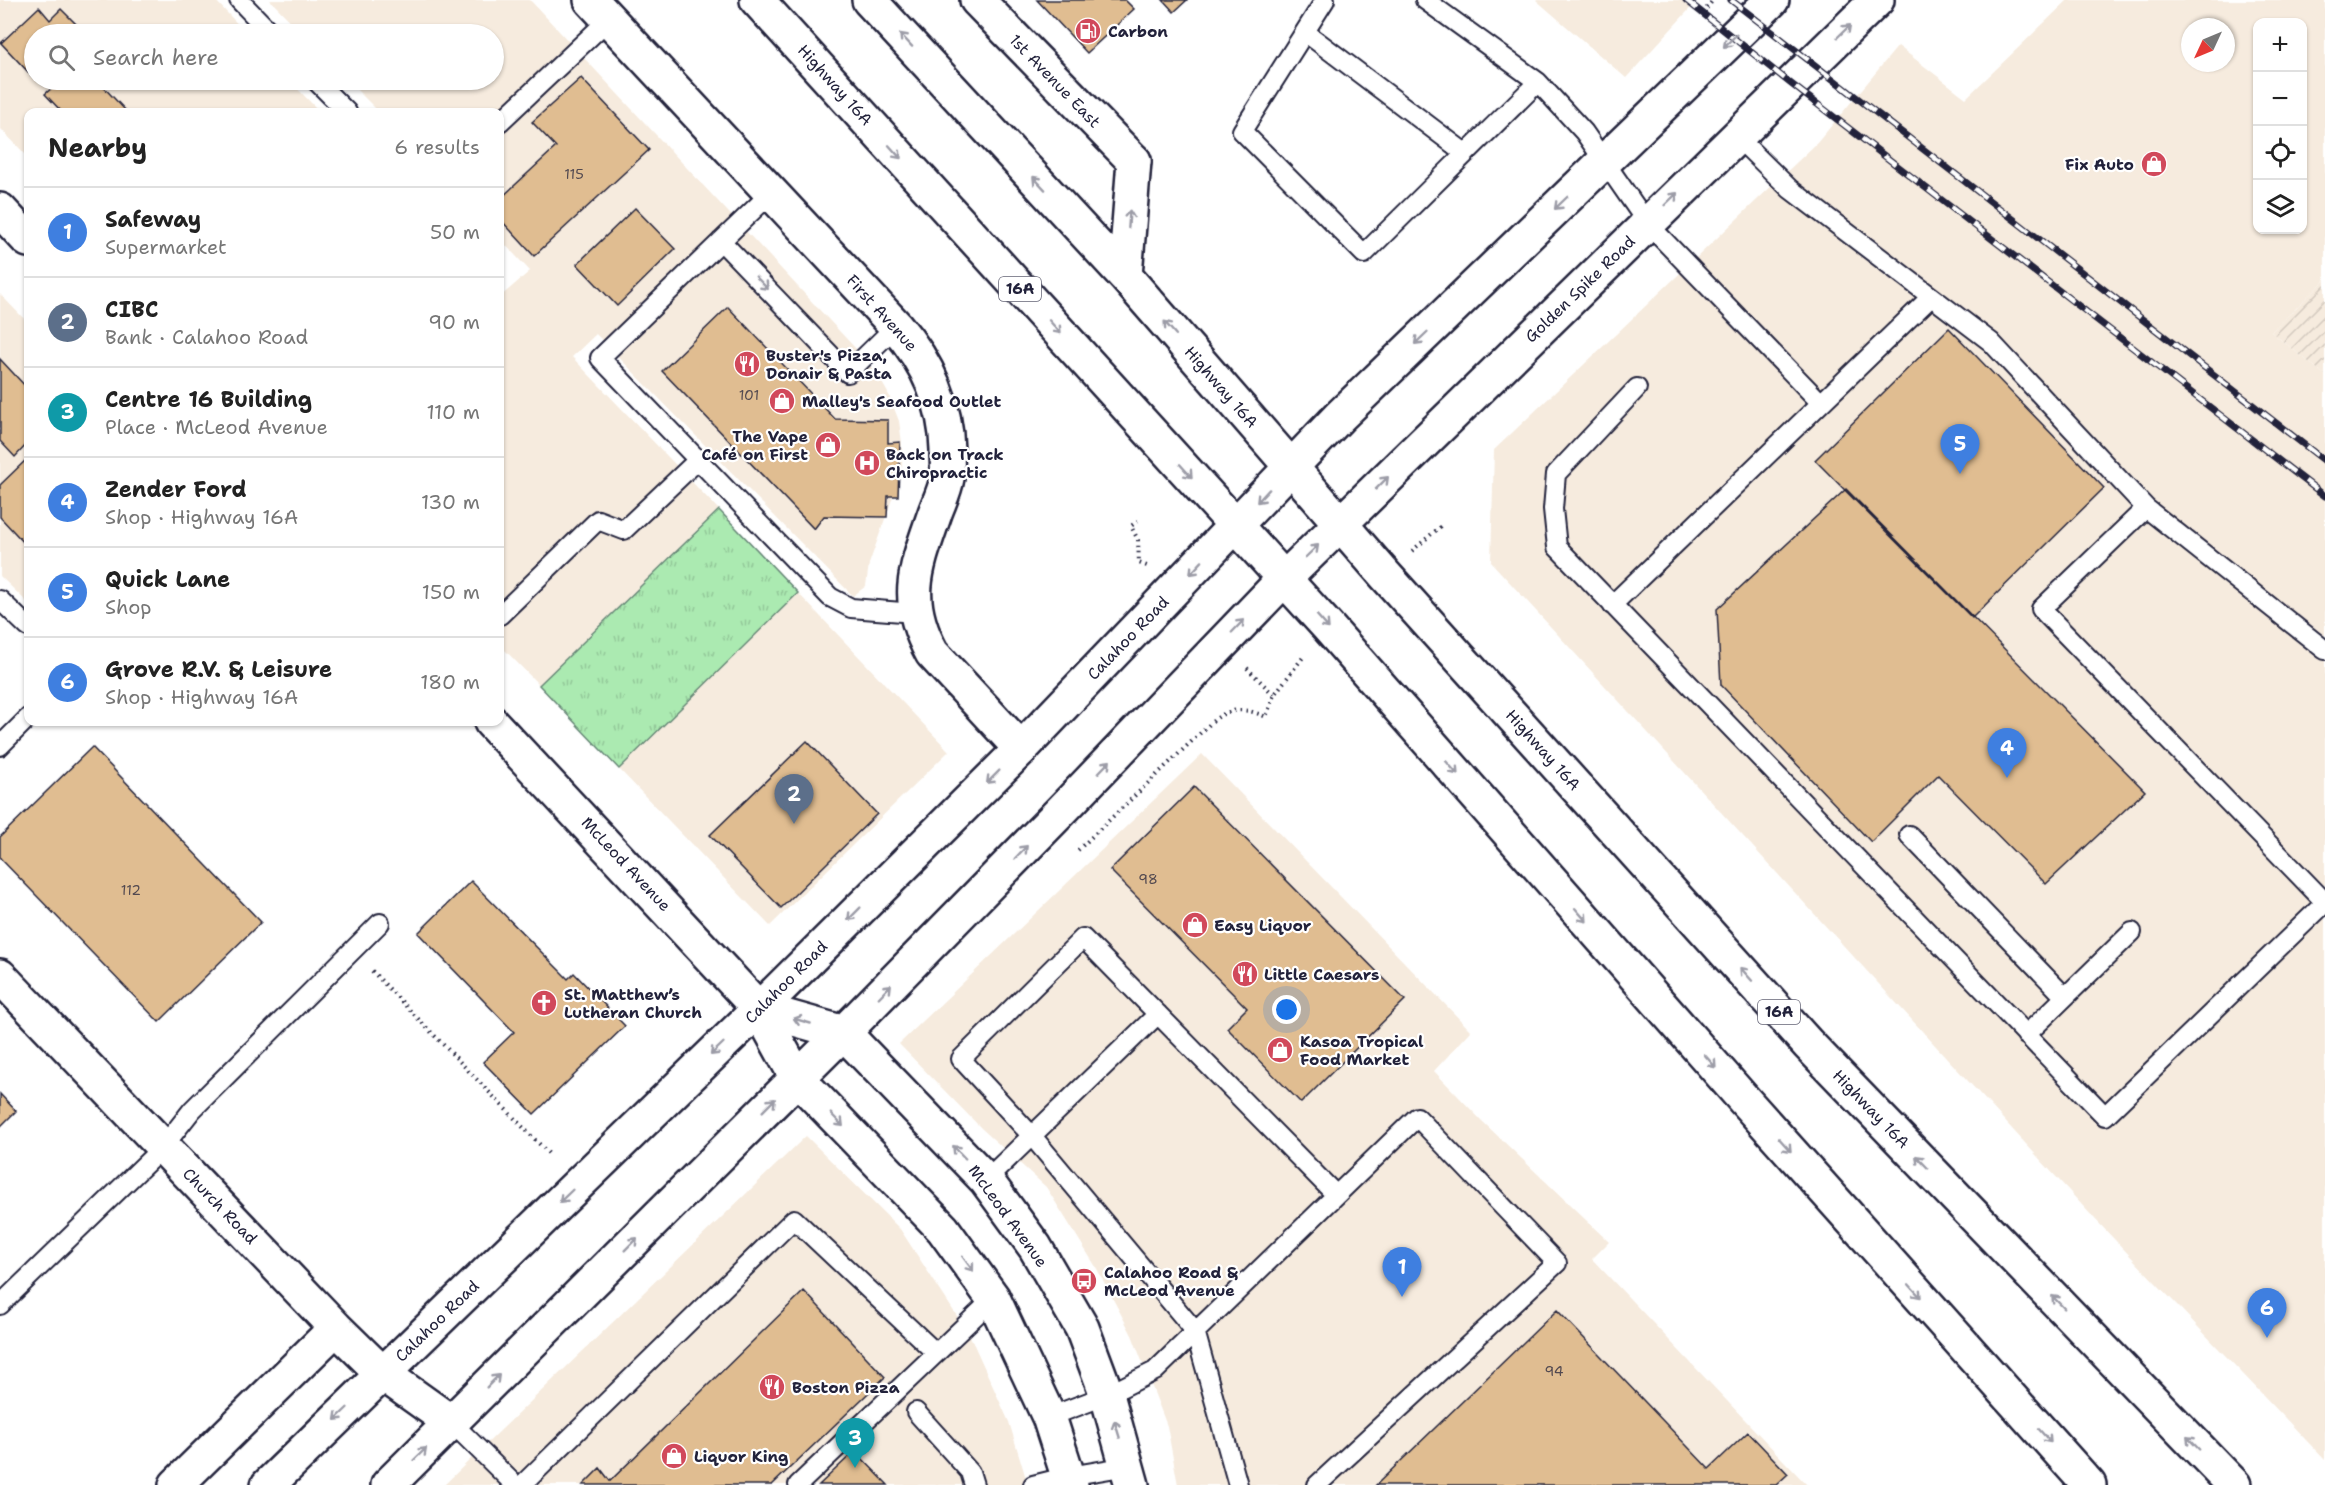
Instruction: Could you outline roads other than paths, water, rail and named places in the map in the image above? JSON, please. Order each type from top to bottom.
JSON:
[{"type":"main road","name":"Highway 16A","points":[[757,0],[1236,525],[1746,1102],[2089,1485]]},
{"type":"main road","name":"Highway 16A","points":[[869,0],[1125,276],[1340,524],[1808,1044],[2234,1485]]},
{"type":"main road","name":"1st Avenue East","points":[[977,0],[1134,161],[1125,276]]},
{"type":"main road","points":[[1291,467],[1339,417],[1772,0]]},
{"type":"main road","name":"Golden Spike Road","points":[[1284,579],[1877,0]]},
{"type":"main road","name":"First Avenue","points":[[600,9],[896,326],[913,346],[926,367],[939,396],[947,428],[947,478],[916,569],[913,592],[915,613],[921,634],[932,653],[1021,749]]},
{"type":"main road","points":[[0,210],[24,236]]},
{"type":"main road","name":"Calahoo Road","points":[[268,1485],[759,1009],[1021,749],[1291,467]]},
{"type":"main road","points":[[388,1485],[796,1078],[844,1033],[1284,579]]},
{"type":"main road","name":"McLeod Avenue","points":[[495,726],[759,1009],[796,1078],[943,1229],[993,1299],[1049,1417],[1070,1480]]},
{"type":"main road","name":"Church Road","points":[[0,976],[336,1328],[382,1373],[452,1423]]},
{"type":"main road","points":[[759,1009],[844,1033]]},
{"type":"main road","name":"McLeod Avenue","points":[[844,1033],[986,1180],[1035,1247],[1082,1328],[1107,1395],[1130,1475]]},
{"type":"main road","points":[[176,1485],[336,1328]]},
{"type":"lane","points":[[239,0],[262,24]]},
{"type":"lane","points":[[1326,0],[1242,131],[1364,254],[1538,82]]},
{"type":"lane","points":[[1425,0],[1538,82],[1584,132],[1647,223],[1821,403]]},
{"type":"lane","points":[[504,117],[600,9]]},
{"type":"lane","points":[[1305,32],[1466,153]]},
{"type":"lane","points":[[325,90],[343,108]]},
{"type":"lane","points":[[1736,136],[1790,189],[1991,342],[2146,508],[2325,650]]},
{"type":"lane","points":[[771,193],[600,358],[830,597],[851,608],[915,613]]},
{"type":"lane","points":[[721,241],[848,373],[896,326]]},
{"type":"lane","points":[[1612,605],[1931,297]]},
{"type":"lane","points":[[1638,388],[1556,474],[1553,509],[1557,548],[2105,1116],[2325,903],[2041,609],[2146,508]]},
{"type":"lane","points":[[504,611],[598,520],[624,530],[699,459]]},
{"type":"lane","points":[[0,600],[24,623]]},
{"type":"lane","points":[[0,746],[24,722]]},
{"type":"lane","points":[[1909,835],[2065,997]]},
{"type":"lane","points":[[0,1305],[163,1147],[192,1110],[380,923]]},
{"type":"lane","points":[[2026,1035],[2132,932]]},
{"type":"lane","points":[[1238,1485],[1196,1331],[1032,1136],[961,1059],[1083,938],[1336,1195]]},
{"type":"lane","points":[[986,1180],[1158,1014]]},
{"type":"lane","points":[[1049,1417],[1107,1395],[1155,1371],[1417,1117],[1557,1263],[1317,1485]]},
{"type":"lane","points":[[522,1485],[794,1219],[936,1353]]},
{"type":"lane","points":[[798,1485],[993,1299]]},
{"type":"lane","points":[[916,1412],[970,1472],[974,1485]]},
{"type":"lane","points":[[452,1423],[515,1485]]},
{"type":"lane","points":[[1033,1485],[1130,1475]]},
{"type":"railway","points":[[1686,0],[2325,496]]},
{"type":"railway","points":[[1731,0],[2325,461]]},
{"type":"place","name":"Carbon","points":[[1088,31]]},
{"type":"place","name":"Fix Auto","points":[[2154,164]]},
{"type":"place","name":"Buster's Pizza, Donair & Pasta","points":[[747,364]]},
{"type":"place","name":"Malley's Seafood Outlet","points":[[782,401]]},
{"type":"place","name":"The Vape Café on First","points":[[828,445]]},
{"type":"place","name":"Back on Track Chiropractic","points":[[867,463]]},
{"type":"place","name":"Quick Lane","points":[[1960,474]]},
{"type":"place","name":"Zender Ford","points":[[2007,778]]},
{"type":"place","name":"CIBC","points":[[794,824]]},
{"type":"place","name":"Easy Liquor","points":[[1195,925]]},
{"type":"place","name":"Little Caesars","points":[[1245,974]]},
{"type":"place","name":"St. Matthew’s Lutheran Church","points":[[544,1003]]},
{"type":"place","name":"Kasoa Tropical Food Market","points":[[1280,1050]]},
{"type":"place","name":"Calahoo Road & McLeod Avenue","points":[[1084,1281]]},
{"type":"place","name":"Safeway","points":[[1402,1297]]},
{"type":"place","name":"Grove R.V. & Leisure","points":[[2267,1338]]},
{"type":"place","name":"Boston Pizza","points":[[772,1387]]},
{"type":"place","name":"Liquor King","points":[[674,1456]]},
{"type":"place","name":"Centre 16 Building","points":[[855,1468]]}]
